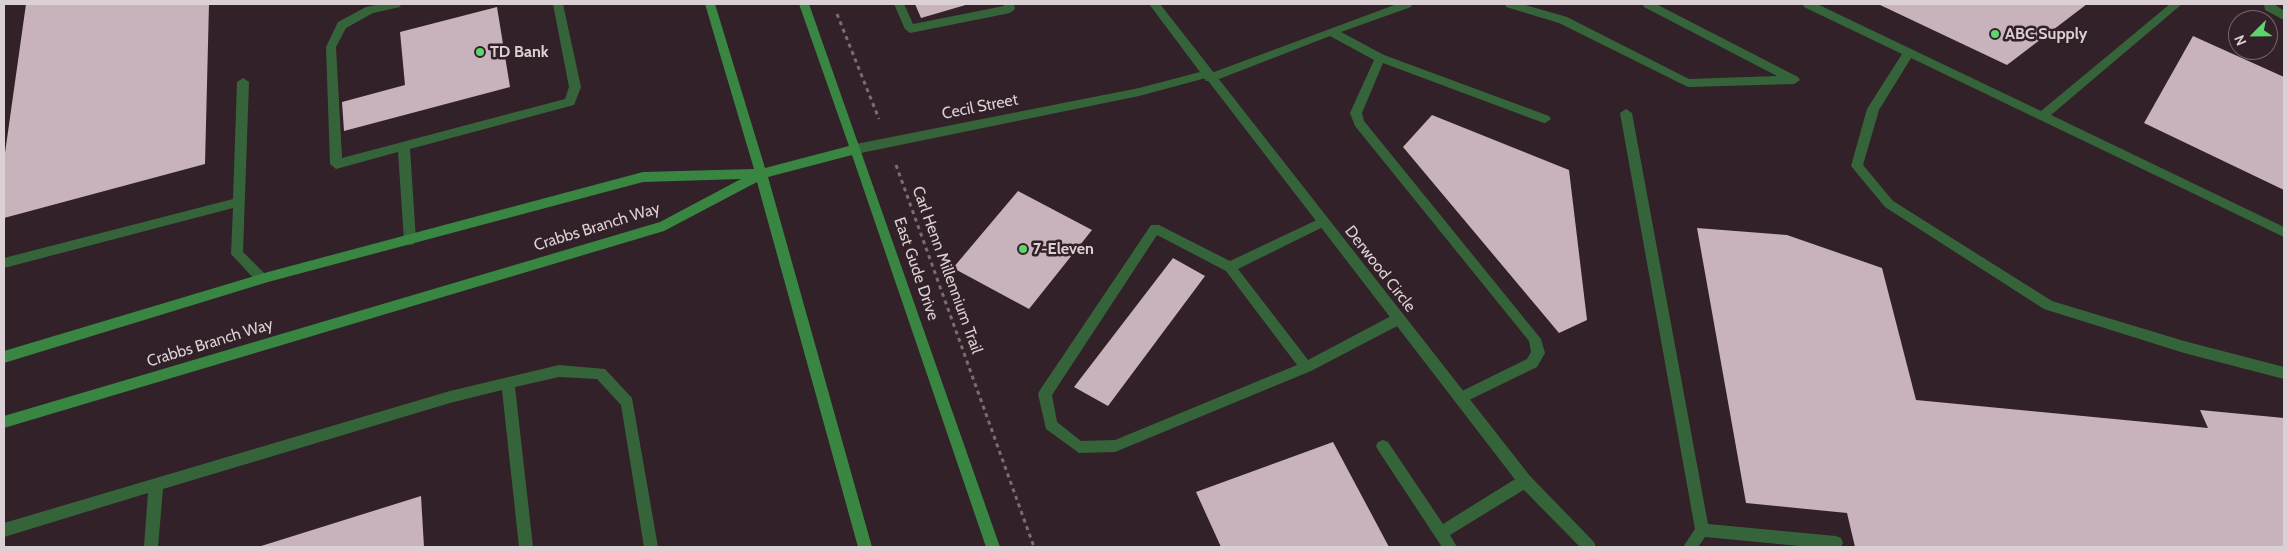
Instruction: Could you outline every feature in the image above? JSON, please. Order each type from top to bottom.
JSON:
[{"type":"street","points":[[396,4],[370,10],[342,25],[331,47],[336,164],[404,148],[570,102],[575,87],[558,4]]},
{"type":"street","points":[[710,4],[761,174],[865,547]]},
{"type":"street","name":"East Gude Drive","points":[[804,4],[856,148],[993,547]]},
{"type":"street","points":[[899,4],[910,29],[1010,9],[1009,4]]},
{"type":"street","name":"Derwood Circle","points":[[1154,4],[1208,76],[1525,481],[1589,547]]},
{"type":"street","name":"Cecil Street","points":[[761,174],[856,148],[1139,92],[1208,76],[1330,32],[1387,7],[1407,4]]},
{"type":"street","points":[[1510,4],[1563,20],[1688,83],[1794,80],[1648,4]]},
{"type":"street","points":[[1808,4],[2284,232]]},
{"type":"street","points":[[2042,116],[2177,4]]},
{"type":"street","points":[[2269,4],[2269,7],[2284,16]]},
{"type":"street","points":[[1330,32],[1380,58],[1545,119]]},
{"type":"street","points":[[1909,52],[1873,109],[1857,166],[1889,204],[2048,305],[2184,347],[2284,373]]},
{"type":"street","points":[[1380,58],[1356,113],[1359,123],[1535,339],[1538,352],[1532,363],[1461,398]]},
{"type":"street","points":[[243,82],[237,254],[262,279]]},
{"type":"street","points":[[1626,113],[1702,530],[1690,547]]},
{"type":"street","points":[[404,148],[410,240]]},
{"type":"street","name":"Crabbs Branch Way","points":[[4,357],[262,279],[643,177],[761,174]]},
{"type":"street","name":"Crabbs Branch Way","points":[[4,422],[664,226],[761,174]]},
{"type":"street","points":[[4,263],[239,202]]},
{"type":"street","points":[[1230,267],[1323,222]]},
{"type":"street","points":[[1306,367],[1230,267],[1155,228],[1045,394],[1051,425],[1079,447],[1115,446],[1306,367],[1398,319]]},
{"type":"street","points":[[4,533],[156,485],[450,397],[559,371],[600,373],[626,402],[651,547]]},
{"type":"street","points":[[508,382],[526,547]]},
{"type":"street","points":[[1383,446],[1450,547]]},
{"type":"street","points":[[1440,534],[1525,481]]},
{"type":"street","points":[[151,547],[156,485]]},
{"type":"street","points":[[1702,530],[1836,543]]},
{"type":"path","name":"Carl Henn Millennium Trail","points":[[836,13],[888,142],[1034,547]]},
{"type":"building","points":[[26,4],[209,4],[205,164],[4,218],[4,160]]},
{"type":"building","points":[[915,4],[969,4],[921,18]]},
{"type":"building","name":"ABC Supply","points":[[1878,4],[2087,4],[2007,65]]},
{"type":"building","points":[[497,7],[510,87],[344,131],[342,102],[405,85],[400,32]]},
{"type":"building","points":[[2193,36],[2228,52],[2228,60],[2246,60],[2284,77],[2284,190],[2144,123]]},
{"type":"building","points":[[1432,115],[1569,170],[1587,320],[1559,333],[1403,147]]},
{"type":"building","name":"7-Eleven","points":[[1018,191],[1092,230],[1029,309],[953,268]]},
{"type":"building","points":[[1697,228],[1787,235],[1882,268],[1916,400],[2208,428],[2200,410],[2284,418],[2284,547],[1855,547],[1847,513],[1746,503]]},
{"type":"building","points":[[1173,258],[1205,276],[1108,406],[1074,387]]},
{"type":"building","points":[[1333,442],[1389,547],[1221,547],[1196,492]]},
{"type":"building","points":[[421,496],[424,547],[258,547]]},
{"type":"place","name":"ABC Supply","points":[[1995,34]]},
{"type":"place","name":"TD Bank","points":[[480,52]]},
{"type":"place","name":"7-Eleven","points":[[1023,249]]}]
